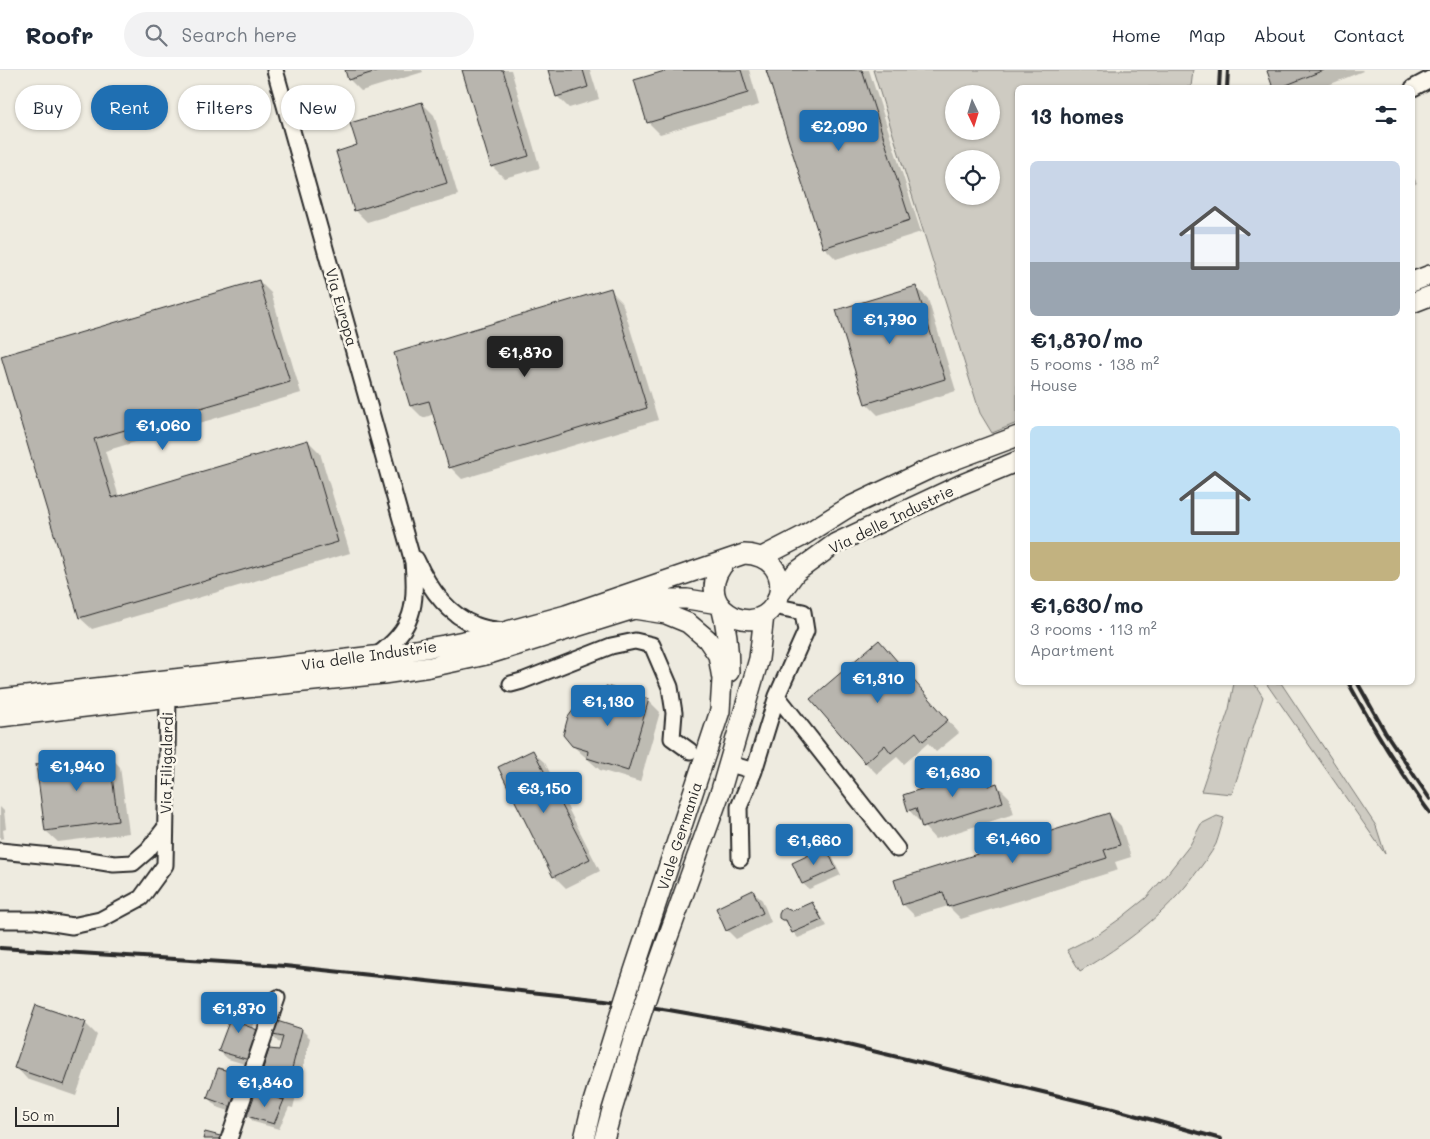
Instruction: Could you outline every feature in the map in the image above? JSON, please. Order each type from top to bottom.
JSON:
[{"type":"street","name":"Via Europa","points":[[274,70],[413,562],[415,597],[408,622],[400,635],[376,656]]},
{"type":"street","points":[[1415,87],[1430,79]]},
{"type":"street","points":[[1415,281],[1430,276]]},
{"type":"street","points":[[1415,302],[1430,296]]},
{"type":"street","points":[[762,557],[801,537],[849,507],[927,470],[1015,437]]},
{"type":"street","name":"Via delle Industrie","points":[[772,606],[796,572],[836,543],[960,485],[1015,462]]},
{"type":"street","name":"Via Europa","points":[[409,544],[428,582],[438,596],[455,613],[476,626],[507,631]]},
{"type":"street","points":[[634,609],[660,599],[687,599],[720,605],[728,613],[736,617],[745,619],[755,618],[772,606],[780,586],[779,577],[775,569],[762,557],[744,554],[727,560],[715,577],[714,587],[720,605],[726,626],[729,649],[729,676],[720,710]]},
{"type":"street","name":"Via delle Industrie","points":[[0,700],[376,656],[444,645],[566,615],[727,560]]},
{"type":"street","points":[[740,859],[738,807],[754,771],[777,696],[806,631],[803,612],[772,606]]},
{"type":"street","name":"Viale Germania","points":[[604,1139],[650,987],[721,790],[759,659],[772,606]]},
{"type":"street","name":"Viale Germania","points":[[584,1139],[592,1105],[618,1020],[720,710],[722,679],[718,655],[708,639],[688,623],[666,614],[634,609],[607,618]]},
{"type":"street","name":"Via delle Industrie","points":[[0,717],[383,674],[430,667],[486,655],[607,618]]},
{"type":"street","points":[[510,684],[611,646],[635,641],[652,645],[670,687],[674,713],[672,738],[690,751]]},
{"type":"street","points":[[777,696],[897,849]]},
{"type":"street","name":"Via Filigalardi","points":[[0,920],[35,920],[72,926],[100,920],[141,898],[165,865],[168,698]]},
{"type":"street","points":[[737,766],[754,771]]},
{"type":"street","name":"Via Filigalardi","points":[[0,851],[114,864],[133,863],[148,850],[165,828]]},
{"type":"street","points":[[229,1139],[277,998]]},
{"type":"shaded area","points":[[873,70],[1193,70],[1191,85],[1015,85],[1015,424],[992,433],[980,413]]},
{"type":"shaded area","points":[[1234,685],[1255,685],[1263,697],[1232,794],[1201,791],[1229,709]]},
{"type":"shaded area","points":[[1267,685],[1282,685],[1376,826],[1385,854]]},
{"type":"shaded area","points":[[1217,816],[1224,818],[1216,844],[1207,859],[1184,888],[1143,928],[1080,971],[1067,950],[1097,935],[1146,898],[1190,845],[1201,824]]},
{"type":"building","points":[[345,70],[380,70],[348,80]]},
{"type":"building","points":[[462,70],[503,70],[529,156],[491,167]]},
{"type":"building","points":[[548,70],[583,70],[588,87],[556,97]]},
{"type":"building","points":[[668,70],[741,70],[748,93],[647,123],[634,80]]},
{"type":"building","points":[[766,70],[862,70],[910,220],[823,248]]},
{"type":"building","points":[[1324,70],[1286,85],[1272,85],[1267,71]]},
{"type":"building","points":[[422,102],[447,183],[354,211],[336,152],[357,145],[352,130],[355,130],[355,122]]},
{"type":"building","points":[[259,280],[290,382],[94,439],[112,498],[308,440],[338,542],[79,618],[1,356]]},
{"type":"building","points":[[916,286],[945,379],[865,404],[836,310]]},
{"type":"building","points":[[611,288],[647,408],[449,468],[429,401],[410,406],[394,353]]},
{"type":"building","points":[[879,640],[948,720],[923,741],[916,732],[891,753],[885,745],[865,763],[810,699]]},
{"type":"building","points":[[606,686],[649,699],[628,771],[587,758],[588,751],[572,746],[563,735],[568,717],[583,697],[602,697]]},
{"type":"building","points":[[533,750],[590,859],[553,877],[498,767]]},
{"type":"building","points":[[109,754],[118,821],[45,831],[36,764]]},
{"type":"building","points":[[982,769],[988,786],[997,783],[1003,802],[922,828],[916,808],[908,811],[903,795]]},
{"type":"building","points":[[1109,813],[1120,845],[1104,850],[1107,858],[948,907],[943,892],[902,905],[894,880]]},
{"type":"building","points":[[826,847],[836,869],[802,884],[792,863]]},
{"type":"building","points":[[753,890],[763,913],[726,931],[716,908]]},
{"type":"building","points":[[812,902],[822,920],[792,933],[786,920],[779,918],[781,910],[785,908],[792,911]]},
{"type":"building","points":[[238,998],[251,1004],[242,1024],[260,1031],[249,1060],[218,1051]]},
{"type":"building","points":[[36,1005],[86,1022],[64,1085],[14,1068]]},
{"type":"building","points":[[274,1020],[302,1029],[284,1100],[256,1091],[269,1049],[279,1050],[283,1037],[268,1034]]},
{"type":"building","points":[[218,1068],[243,1075],[232,1107],[207,1098]]},
{"type":"building","points":[[256,1091],[284,1100],[274,1124],[247,1116]]},
{"type":"building","points":[[205,1132],[224,1137],[223,1139],[203,1139]]},
{"type":"railway","points":[[1219,85],[1220,70]]},
{"type":"railway","points":[[1227,85],[1228,70]]},
{"type":"railway","points":[[1350,685],[1387,749],[1430,813]]},
{"type":"railway","points":[[1359,685],[1385,732],[1430,799]]},
{"type":"railway","points":[[0,948],[285,966],[605,1000],[669,1010],[823,1039],[1113,1109],[1221,1139]]}]
